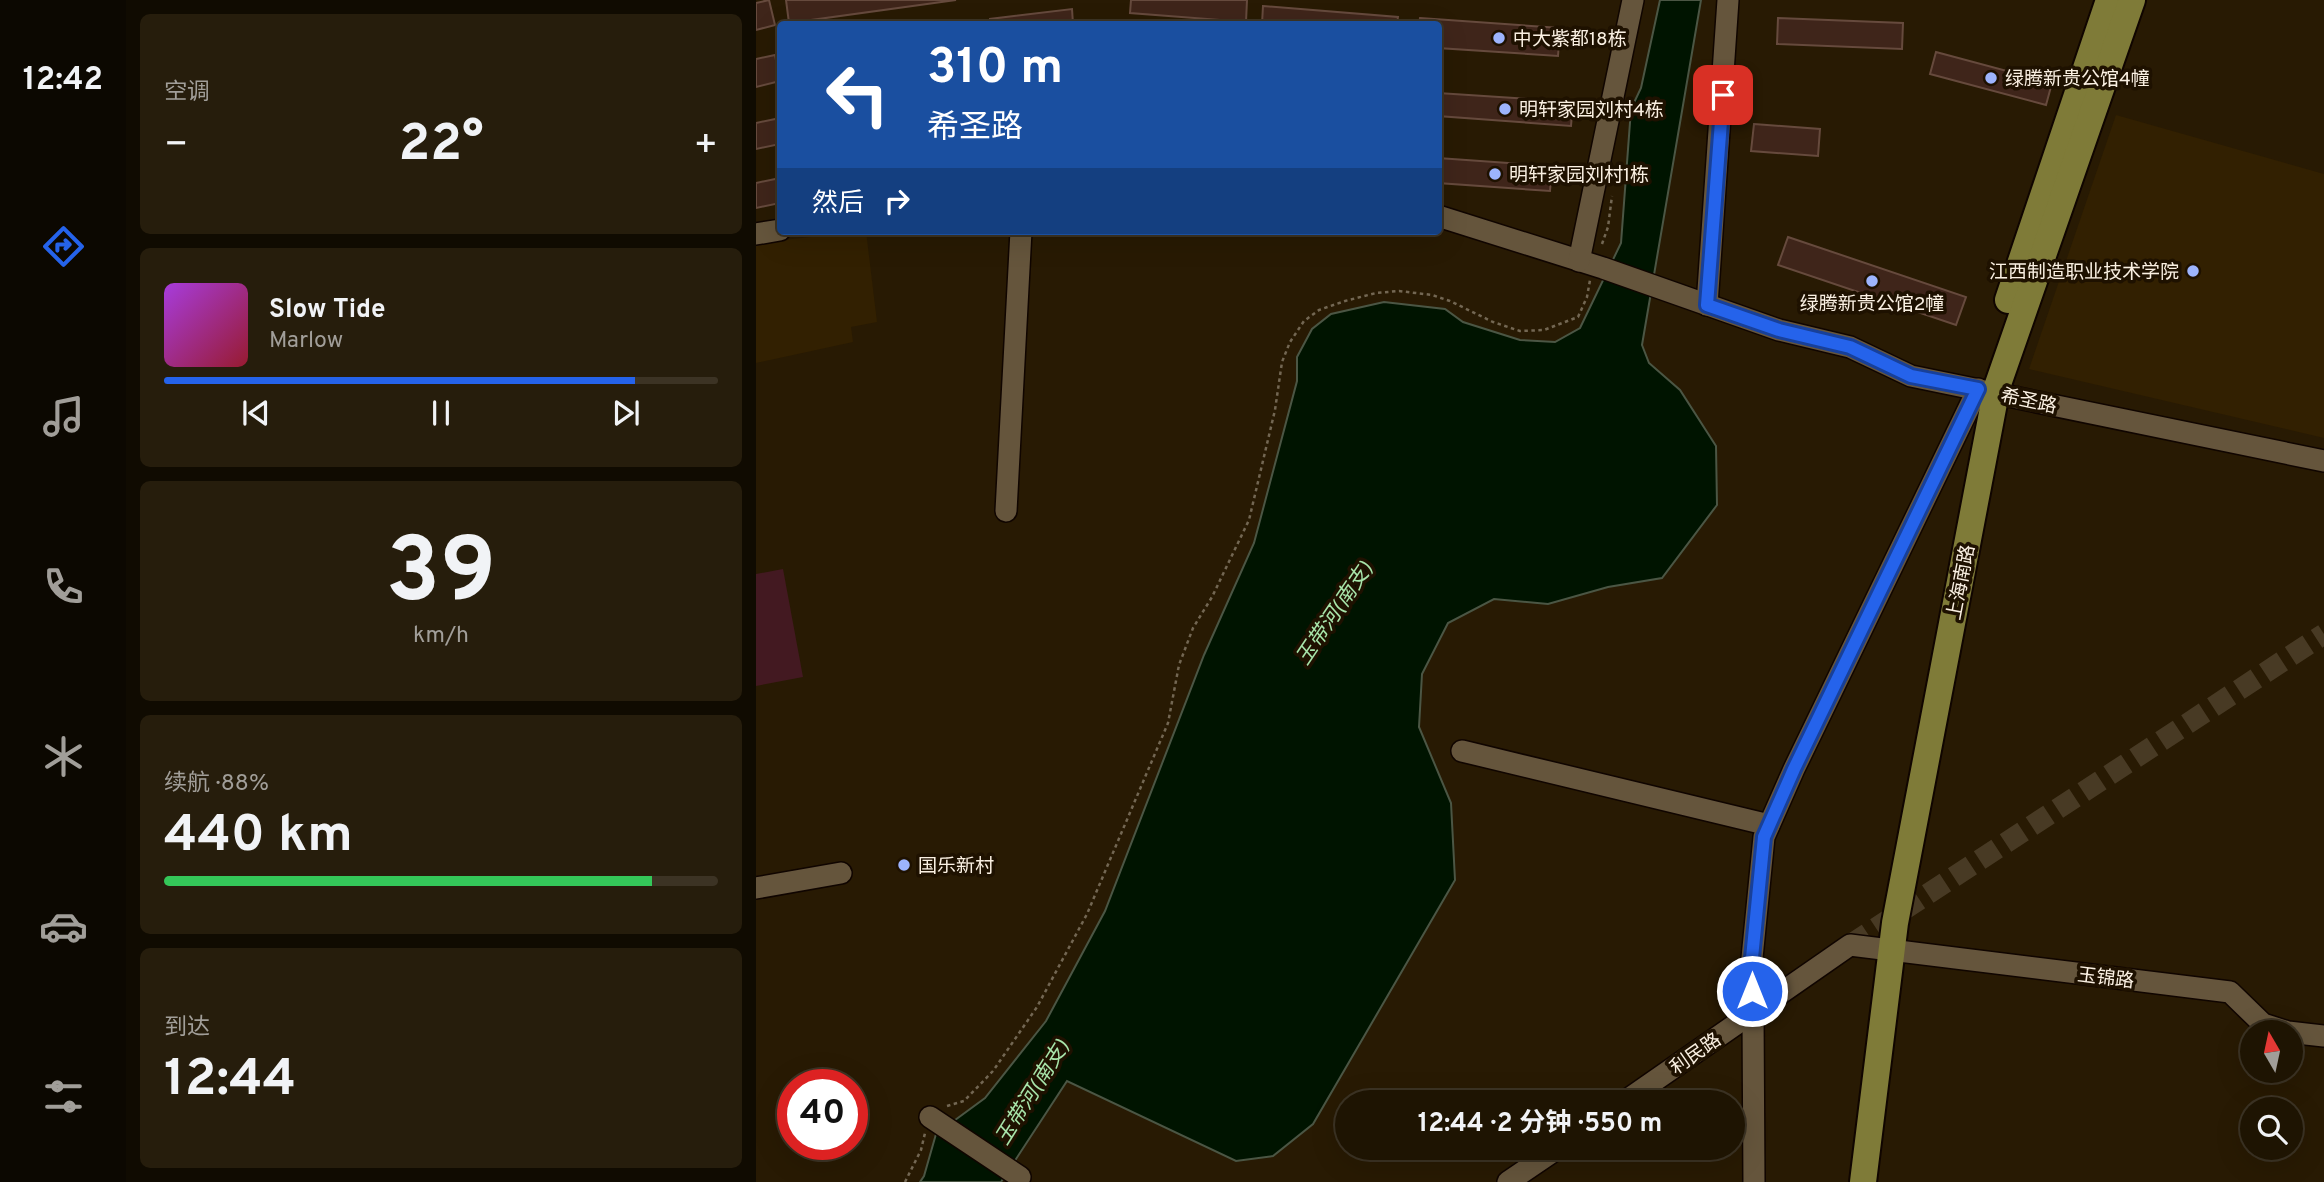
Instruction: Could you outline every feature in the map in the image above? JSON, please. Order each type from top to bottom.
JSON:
[{"type":"main road","name":"上海南路","points":[[1845,1182],[1883,949],[1987,391],[2109,0]]},
{"type":"main road","name":"上海南路","points":[[1987,391],[2132,0]]},
{"type":"main road","name":"上海南路","points":[[1863,1182],[1883,949]]},
{"type":"street","points":[[1442,217],[1592,265],[1633,0]]},
{"type":"street","points":[[1707,305],[1728,0]]},
{"type":"street","points":[[756,234],[777,230]]},
{"type":"street","points":[[1006,511],[1021,235]]},
{"type":"street","name":"希圣路","points":[[1592,265],[1779,330],[1850,347],[1911,376],[2324,461]]},
{"type":"street","name":"上海南路","points":[[1754,1182],[1751,968],[1764,837],[1794,769],[1987,391]]},
{"type":"street","points":[[1462,751],[1769,825]]},
{"type":"street","points":[[756,888],[841,873]]},
{"type":"street","name":"利民路","points":[[1641,1090],[1850,945],[1883,949]]},
{"type":"street","name":"玉锦路","points":[[1883,949],[2230,992],[2263,1024],[2288,1032],[2324,1037]]},
{"type":"street","points":[[930,1117],[1020,1177]]},
{"type":"street","points":[[1508,1182],[1540,1160]]},
{"type":"path","points":[[905,1182],[921,1150],[930,1117],[937,1111],[964,1101],[993,1071],[1037,1007],[1087,914],[1168,723],[1179,665],[1193,628],[1212,597],[1249,520],[1275,410],[1282,362],[1290,342],[1304,320],[1319,310],[1345,301],[1376,293],[1399,291],[1432,295],[1520,331],[1544,331],[1578,317],[1587,297],[1592,265],[1608,227],[1612,190]]},
{"type":"shaded area","name":"江西制造职业技术学院","points":[[2116,115],[2324,174],[2324,438],[2029,369]]},
{"type":"shaded area","points":[[829,235],[866,235],[877,322],[851,327],[853,342],[756,363],[756,243]]},
{"type":"shaded area","points":[[783,569],[803,677],[756,686],[756,574]]},
{"type":"water","name":"玉带河(南支)","points":[[1660,0],[1701,0],[1642,345],[1649,363],[1680,390],[1716,446],[1717,505],[1662,578],[1608,587],[1548,604],[1494,599],[1448,623],[1422,674],[1419,727],[1451,803],[1455,880],[1313,1124],[1273,1156],[1236,1161],[1067,1081],[1001,1182],[920,1182],[936,1134],[985,1098],[1046,1021],[1105,911],[1204,655],[1254,543],[1297,381],[1297,357],[1312,329],[1331,314],[1384,302],[1445,309],[1463,322],[1520,340],[1555,342],[1580,328],[1621,243],[1631,109],[1641,88]]},
{"type":"building","points":[[769,0],[775,25],[756,30],[756,3]]},
{"type":"building","points":[[786,0],[956,0],[804,21],[789,21]]},
{"type":"building","points":[[1131,0],[1247,0],[1246,21],[1130,13]]},
{"type":"building","points":[[1263,6],[1398,17],[1397,21],[1262,21]]},
{"type":"building","points":[[1072,9],[1073,21],[990,21]]},
{"type":"building","name":"中大紫都18栋","points":[[1420,18],[1560,28],[1558,56],[1442,48],[1442,21],[1420,21]]},
{"type":"building","points":[[1778,18],[1903,23],[1902,49],[1777,44]]},
{"type":"building","name":"绿腾新贵公馆4幢","points":[[1936,52],[2052,83],[2046,105],[1930,74]]},
{"type":"building","points":[[775,55],[777,82],[756,87],[756,59]]},
{"type":"building","name":"明轩家园刘村4栋","points":[[1442,93],[1573,102],[1571,126],[1442,116]]},
{"type":"building","points":[[777,119],[777,145],[756,149],[756,123]]},
{"type":"building","points":[[1754,124],[1820,129],[1818,156],[1751,151]]},
{"type":"building","name":"明轩家园刘村1栋","points":[[1442,158],[1552,166],[1550,191],[1442,183]]},
{"type":"building","points":[[777,179],[777,204],[756,208],[756,183]]},
{"type":"building","name":"绿腾新贵公馆2幢","points":[[1788,237],[1966,297],[1956,325],[1778,265]]},
{"type":"tunnel","points":[[1850,945],[2324,634]]},
{"type":"place","name":"中大紫都18栋","points":[[1499,38]]},
{"type":"place","name":"绿腾新贵公馆4幢","points":[[1991,78]]},
{"type":"place","name":"明轩家园刘村4栋","points":[[1505,109]]},
{"type":"place","name":"明轩家园刘村1栋","points":[[1495,174]]},
{"type":"place","name":"江西制造职业技术学院","points":[[2193,271]]},
{"type":"place","name":"绿腾新贵公馆2幢","points":[[1872,281]]},
{"type":"place","name":"国乐新村","points":[[904,865]]},
{"type":"route","points":[[1723,95],[1707,305],[1779,330],[1850,347],[1911,376],[1978,389],[1794,769],[1764,837],[1751,968],[1752,991]]}]
